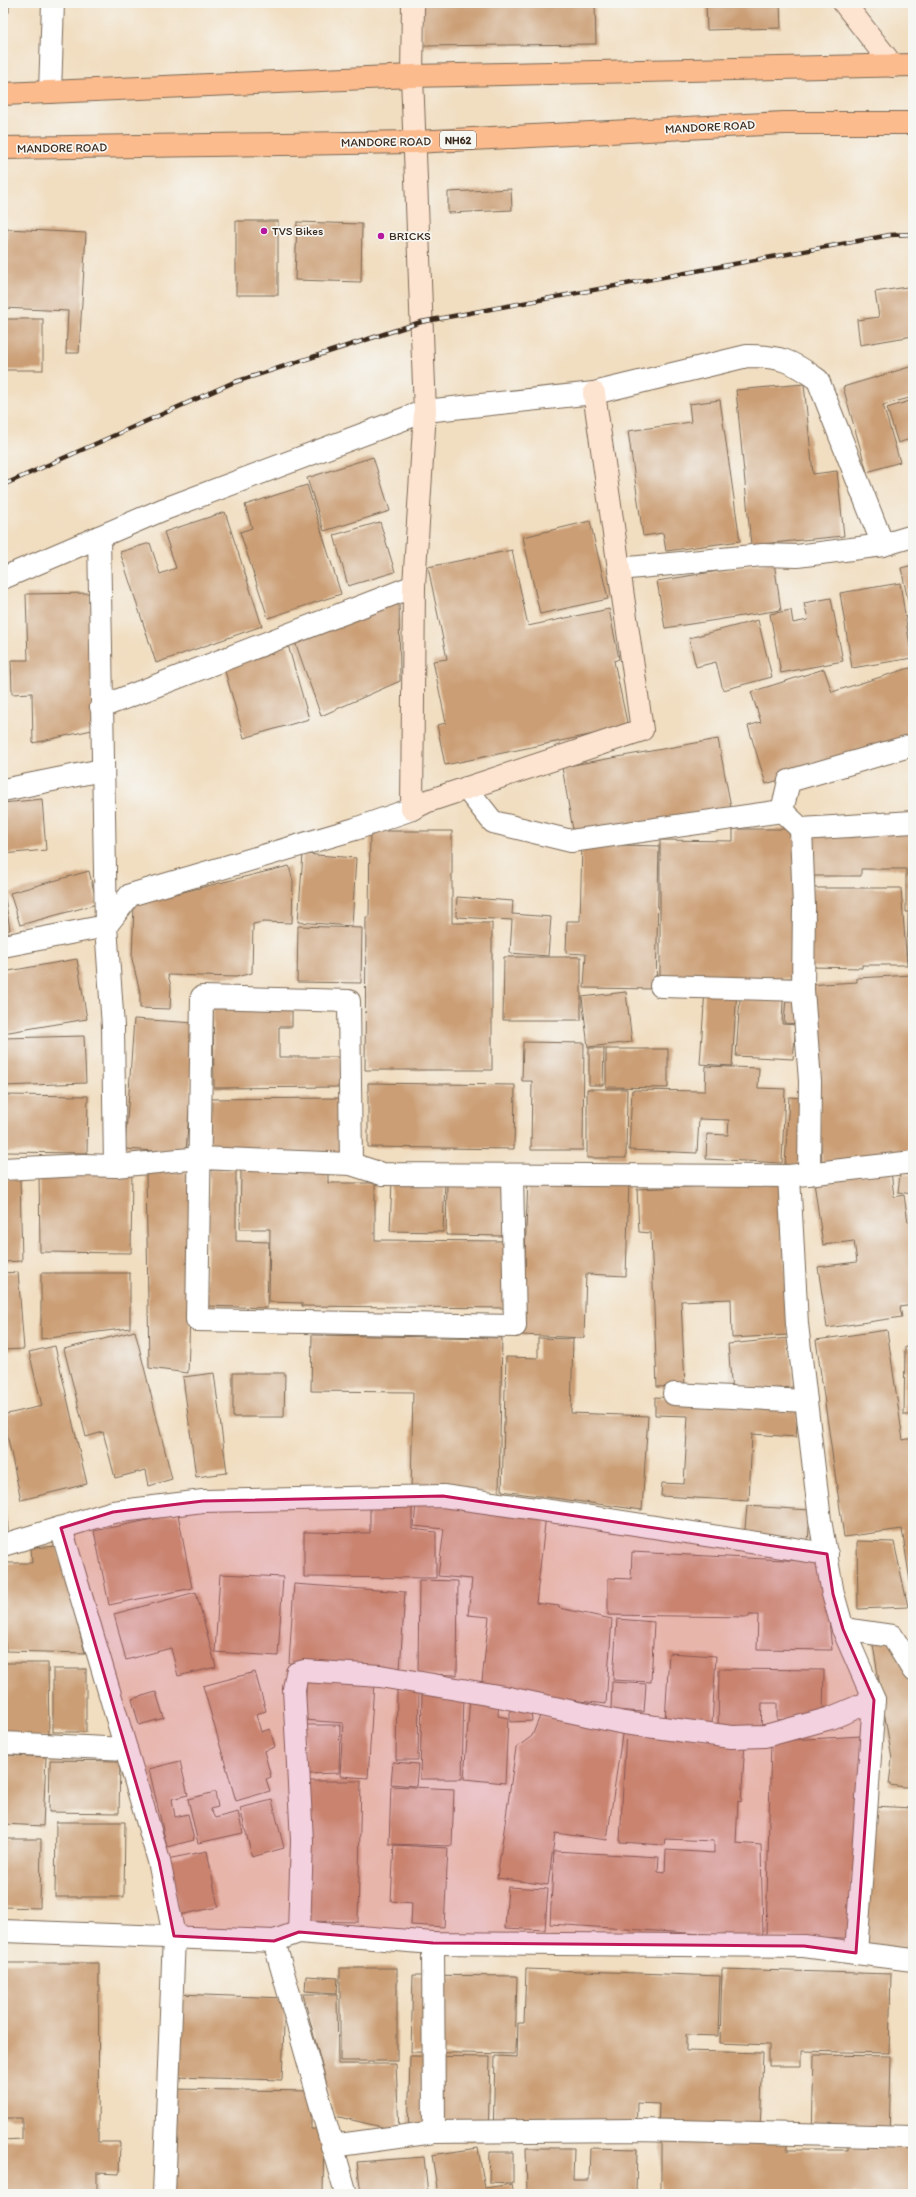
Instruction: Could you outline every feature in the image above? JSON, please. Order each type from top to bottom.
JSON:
[{"type":"highway","points":[[3,94],[412,76],[903,65]]},
{"type":"highway","name":"MANDORE ROAD","points":[[3,148],[415,142],[784,123],[913,123]]},
{"type":"street","points":[[50,92],[53,3]]},
{"type":"street","points":[[412,809],[414,586],[425,411],[412,76],[413,3]]},
{"type":"street","points":[[844,3],[903,65]]},
{"type":"street","points":[[3,578],[162,510],[425,411],[594,393],[746,356],[772,356],[798,365],[818,380],[883,545]]},
{"type":"street","points":[[3,946],[106,926],[130,895],[355,829],[412,809],[428,801],[642,730],[594,393]]},
{"type":"street","points":[[619,570],[763,555],[797,556],[883,545],[913,536]]},
{"type":"street","points":[[99,537],[102,770],[106,926],[113,1027],[115,1166]]},
{"type":"street","points":[[101,707],[414,586]]},
{"type":"street","points":[[782,811],[790,781],[913,745]]},
{"type":"street","points":[[3,790],[102,770]]},
{"type":"street","points":[[466,788],[493,822],[572,842],[782,811]]},
{"type":"street","points":[[782,811],[801,829],[804,907],[803,990],[810,1081],[799,1175],[797,1324],[820,1520],[833,1594],[843,1629],[874,1700],[856,1953]]},
{"type":"street","points":[[801,829],[913,822]]},
{"type":"street","points":[[661,986],[803,990]]},
{"type":"street","points":[[352,1164],[349,1001],[202,997],[201,1158],[197,1320],[515,1326],[512,1175]]},
{"type":"street","points":[[3,1170],[83,1165],[115,1166],[201,1158],[352,1164],[382,1174],[799,1175],[913,1162]]},
{"type":"street","points":[[674,1394],[806,1401]]},
{"type":"street","points":[[3,1545],[112,1512],[203,1501],[443,1496],[827,1554]]},
{"type":"street","points":[[61,1528],[159,1861],[174,1936],[164,2194]]},
{"type":"street","points":[[843,1629],[892,1636],[913,1670]]},
{"type":"street","points":[[299,1932],[302,1841],[294,1689],[297,1673],[304,1671],[380,1676],[504,1697],[624,1723],[732,1737],[765,1736],[831,1718],[874,1700]]},
{"type":"street","points":[[3,1743],[126,1749]]},
{"type":"street","points":[[3,1931],[174,1936],[274,1941],[299,1932],[433,1943],[804,1946],[913,1960]]},
{"type":"street","points":[[274,1941],[346,2194]]},
{"type":"street","points":[[433,1943],[434,2132]]},
{"type":"street","points":[[332,2146],[434,2132],[636,2130],[913,2137]]},
{"type":"highlighted area","points":[[443,1496],[827,1554],[833,1594],[843,1629],[874,1700],[856,1953],[804,1946],[433,1943],[299,1932],[274,1941],[174,1936],[159,1861],[61,1528],[113,1512],[203,1501]]},
{"type":"building","points":[[3,3],[9,3],[9,12],[3,12]]},
{"type":"building","points":[[422,3],[595,3],[596,44],[423,46]]},
{"type":"building","points":[[706,3],[780,3],[781,28],[707,30]]},
{"type":"building","points":[[511,189],[512,210],[448,213],[448,192]]},
{"type":"building","points":[[236,221],[278,221],[278,295],[236,295]]},
{"type":"building","points":[[297,222],[362,224],[361,282],[295,280]]},
{"type":"building","points":[[7,229],[86,233],[79,353],[66,353],[68,311],[3,308]]},
{"type":"building","points":[[913,286],[913,336],[860,345],[857,320],[879,317],[875,292]]},
{"type":"building","points":[[3,319],[43,319],[43,370],[3,370]]},
{"type":"building","points":[[913,366],[913,397],[883,405],[900,462],[867,472],[843,387]]},
{"type":"building","points":[[804,384],[813,474],[837,471],[844,536],[751,545],[736,390]]},
{"type":"building","points":[[720,400],[740,541],[666,551],[663,533],[643,536],[628,431],[691,422],[689,404]]},
{"type":"building","points":[[913,400],[913,438],[898,443],[887,408]]},
{"type":"building","points":[[373,457],[390,511],[324,531],[307,478]]},
{"type":"building","points":[[307,485],[341,594],[268,618],[240,532],[252,528],[245,505]]},
{"type":"building","points":[[225,512],[262,626],[156,663],[120,552],[150,543],[160,574],[176,568],[164,532]]},
{"type":"building","points":[[590,521],[608,599],[540,614],[523,537]]},
{"type":"building","points":[[380,522],[395,572],[348,586],[334,535]]},
{"type":"building","points":[[512,550],[528,626],[609,609],[619,659],[614,661],[628,727],[445,765],[437,725],[446,723],[433,661],[447,659],[428,567]]},
{"type":"building","points":[[774,562],[781,610],[665,628],[657,581]]},
{"type":"building","points":[[913,565],[913,619],[912,619],[901,568]]},
{"type":"building","points":[[900,583],[912,658],[852,668],[840,593]]},
{"type":"building","points":[[91,593],[92,730],[33,743],[32,693],[12,694],[11,660],[28,660],[26,594]]},
{"type":"building","points":[[399,597],[400,681],[321,716],[293,636]]},
{"type":"building","points":[[831,598],[843,661],[781,673],[770,614],[791,610],[793,623],[808,620],[804,603]]},
{"type":"building","points":[[758,620],[772,677],[723,690],[716,662],[696,667],[689,638]]},
{"type":"building","points":[[288,645],[309,719],[244,738],[223,664]]},
{"type":"building","points":[[913,667],[913,738],[766,784],[748,726],[761,722],[751,692],[824,669],[832,692]]},
{"type":"building","points":[[718,739],[731,807],[574,836],[562,767]]},
{"type":"building","points":[[42,799],[46,850],[3,854],[3,803]]},
{"type":"building","points":[[913,828],[913,912],[906,912],[906,869],[861,869],[861,876],[810,876],[808,835]]},
{"type":"building","points":[[733,829],[795,829],[794,978],[660,983],[660,840],[733,841]]},
{"type":"building","points":[[370,831],[452,831],[452,923],[492,923],[492,1070],[365,1070],[366,917],[369,917]]},
{"type":"building","points":[[582,844],[659,846],[656,989],[584,988],[586,954],[566,953],[567,921],[580,921]]},
{"type":"building","points":[[303,854],[356,858],[352,926],[298,922]]},
{"type":"building","points":[[289,866],[293,881],[292,923],[263,922],[253,924],[252,973],[236,977],[168,975],[171,986],[170,1009],[140,1008],[140,992],[132,959],[134,904]]},
{"type":"building","points":[[89,871],[97,904],[20,925],[10,893]]},
{"type":"building","points":[[3,885],[10,930],[3,931]]},
{"type":"building","points":[[810,888],[901,888],[907,965],[862,965],[862,968],[810,967]]},
{"type":"building","points":[[457,897],[513,901],[512,914],[551,917],[548,956],[510,953],[512,920],[456,917]]},
{"type":"building","points":[[908,914],[913,914],[913,959],[907,959]]},
{"type":"building","points":[[298,926],[362,928],[361,983],[297,982]]},
{"type":"building","points":[[504,957],[581,957],[581,1020],[503,1020]]},
{"type":"building","points":[[77,959],[87,1019],[3,1033],[3,972]]},
{"type":"building","points":[[913,975],[913,1158],[822,1163],[815,1042],[806,985],[857,982],[857,978]]},
{"type":"building","points":[[705,990],[737,990],[732,1066],[700,1064]]},
{"type":"building","points":[[626,992],[632,1042],[588,1047],[582,997]]},
{"type":"building","points":[[786,997],[802,998],[800,1024],[784,1023]]},
{"type":"building","points":[[740,998],[783,1000],[782,1024],[796,1025],[793,1059],[736,1056]]},
{"type":"building","points":[[292,1002],[292,1027],[279,1027],[279,1057],[341,1057],[342,1087],[214,1088],[213,1003]]},
{"type":"building","points":[[134,1019],[195,1023],[186,1153],[125,1149]]},
{"type":"building","points":[[84,1036],[86,1083],[3,1086],[3,1038]]},
{"type":"building","points":[[523,1042],[584,1043],[583,1150],[531,1150],[532,1081],[522,1081]]},
{"type":"building","points":[[589,1048],[604,1048],[603,1085],[589,1085]]},
{"type":"building","points":[[606,1049],[668,1049],[668,1088],[606,1087]]},
{"type":"building","points":[[706,1066],[759,1068],[758,1088],[785,1089],[782,1163],[706,1159],[707,1134],[728,1135],[729,1120],[699,1119],[697,1153],[629,1150],[632,1090],[705,1091]]},
{"type":"building","points":[[368,1083],[515,1085],[514,1149],[368,1147]]},
{"type":"building","points":[[587,1089],[627,1089],[626,1158],[587,1158]]},
{"type":"building","points":[[4,1095],[88,1096],[87,1153],[4,1152]]},
{"type":"building","points":[[789,1097],[805,1098],[799,1166],[785,1165]]},
{"type":"building","points":[[345,1098],[345,1155],[207,1151],[204,1099]]},
{"type":"building","points":[[146,1169],[195,1170],[188,1373],[149,1368]]},
{"type":"building","points":[[209,1170],[236,1170],[236,1241],[269,1242],[267,1308],[206,1306]]},
{"type":"building","points":[[241,1170],[328,1171],[328,1183],[375,1183],[375,1240],[509,1241],[508,1308],[302,1306],[302,1303],[269,1302],[270,1229],[240,1229]]},
{"type":"building","points":[[39,1171],[132,1171],[131,1253],[40,1252]]},
{"type":"building","points":[[891,1171],[894,1197],[904,1195],[908,1222],[913,1221],[913,1305],[900,1307],[902,1317],[827,1328],[818,1267],[857,1262],[854,1241],[823,1245],[814,1182]]},
{"type":"building","points":[[900,1174],[913,1175],[913,1200],[911,1200],[912,1194],[898,1192]]},
{"type":"building","points":[[528,1178],[629,1182],[626,1276],[586,1274],[584,1338],[522,1335]]},
{"type":"building","points":[[3,1179],[20,1179],[22,1261],[3,1262]]},
{"type":"building","points":[[392,1180],[445,1181],[443,1232],[390,1231]]},
{"type":"building","points":[[447,1183],[506,1184],[505,1236],[446,1235]]},
{"type":"building","points":[[782,1183],[788,1335],[732,1338],[731,1299],[681,1301],[685,1386],[657,1387],[651,1233],[639,1232],[637,1189]]},
{"type":"building","points":[[18,1272],[24,1349],[3,1350],[3,1273]]},
{"type":"building","points":[[41,1273],[130,1273],[130,1328],[41,1339]]},
{"type":"building","points":[[887,1330],[903,1440],[913,1438],[913,1601],[902,1529],[844,1537],[816,1340]]},
{"type":"building","points":[[135,1331],[172,1479],[149,1486],[146,1470],[115,1478],[103,1432],[86,1437],[64,1349]]},
{"type":"building","points":[[312,1335],[502,1338],[499,1493],[411,1491],[413,1392],[311,1391]]},
{"type":"building","points":[[538,1338],[573,1339],[571,1413],[648,1416],[642,1510],[502,1491],[506,1357],[538,1358]]},
{"type":"building","points":[[789,1338],[793,1387],[732,1392],[728,1344]]},
{"type":"building","points":[[55,1346],[87,1484],[21,1500],[3,1415],[42,1406],[29,1352]]},
{"type":"building","points":[[905,1347],[913,1347],[913,1415],[904,1415]]},
{"type":"building","points":[[214,1373],[227,1473],[196,1477],[183,1377]]},
{"type":"building","points":[[233,1373],[285,1373],[284,1417],[233,1417]]},
{"type":"building","points":[[655,1397],[798,1405],[796,1437],[752,1434],[749,1501],[661,1496],[662,1483],[684,1484],[688,1416],[655,1415]]},
{"type":"building","points":[[3,1487],[8,1530],[3,1531]]},
{"type":"building","points":[[370,1502],[412,1502],[412,1529],[436,1532],[436,1578],[304,1577],[304,1532],[370,1533]]},
{"type":"building","points":[[416,1503],[546,1515],[536,1603],[559,1606],[559,1608],[612,1619],[606,1704],[481,1690],[489,1617],[468,1615],[472,1579],[438,1576],[444,1529],[414,1526]]},
{"type":"building","points":[[747,1506],[810,1510],[808,1544],[744,1540]]},
{"type":"building","points":[[178,1514],[192,1588],[109,1605],[94,1531]]},
{"type":"building","points":[[857,1541],[894,1542],[908,1607],[858,1609]]},
{"type":"building","points":[[57,1546],[85,1653],[6,1651],[3,1628],[3,1563],[32,1563],[31,1548]]},
{"type":"building","points":[[632,1552],[823,1562],[832,1650],[757,1649],[758,1615],[749,1615],[749,1617],[608,1615],[608,1578],[631,1579]]},
{"type":"building","points":[[220,1574],[283,1577],[278,1656],[215,1652]]},
{"type":"building","points":[[419,1580],[458,1581],[457,1675],[418,1674]]},
{"type":"building","points":[[294,1584],[405,1592],[400,1670],[289,1663]]},
{"type":"building","points":[[196,1592],[216,1667],[178,1676],[171,1648],[126,1660],[114,1614]]},
{"type":"building","points":[[617,1619],[654,1622],[651,1682],[613,1680]]},
{"type":"building","points":[[872,1639],[912,1644],[913,1786],[905,1787],[889,1785],[892,1759]]},
{"type":"building","points":[[669,1653],[716,1656],[712,1724],[665,1721]]},
{"type":"building","points":[[3,1663],[48,1663],[49,1737],[3,1737]]},
{"type":"building","points":[[53,1669],[86,1669],[86,1732],[53,1732]]},
{"type":"building","points":[[719,1669],[824,1670],[823,1716],[777,1720],[777,1703],[762,1703],[761,1731],[718,1731]]},
{"type":"building","points":[[255,1672],[266,1711],[256,1714],[261,1732],[270,1729],[275,1747],[264,1751],[271,1777],[266,1779],[270,1791],[236,1801],[203,1686]]},
{"type":"building","points":[[307,1678],[374,1682],[368,1778],[340,1776],[343,1723],[304,1720]]},
{"type":"building","points":[[612,1682],[646,1684],[644,1712],[611,1710]]},
{"type":"building","points":[[397,1689],[419,1690],[418,1760],[396,1760]]},
{"type":"building","points":[[156,1692],[164,1718],[139,1725],[132,1699]]},
{"type":"building","points":[[422,1693],[464,1693],[462,1779],[420,1779]]},
{"type":"building","points":[[470,1697],[499,1698],[498,1716],[508,1718],[505,1783],[464,1779]]},
{"type":"building","points":[[510,1708],[531,1708],[532,1721],[510,1722]]},
{"type":"building","points":[[540,1716],[623,1728],[607,1840],[555,1833],[548,1885],[497,1878],[516,1748],[532,1736]]},
{"type":"building","points":[[305,1725],[340,1725],[339,1773],[305,1774]]},
{"type":"building","points":[[626,1730],[745,1743],[741,1802],[738,1801],[736,1843],[761,1845],[763,1938],[550,1924],[554,1851],[659,1857],[658,1871],[665,1872],[666,1850],[714,1853],[714,1841],[665,1839],[664,1845],[620,1842]]},
{"type":"building","points":[[862,1736],[859,1873],[851,1873],[849,1938],[766,1937],[771,1741]]},
{"type":"building","points":[[3,1755],[46,1757],[43,1826],[3,1824]]},
{"type":"building","points":[[50,1760],[120,1761],[119,1813],[49,1812]]},
{"type":"building","points":[[180,1761],[188,1795],[172,1799],[175,1817],[188,1814],[194,1840],[167,1847],[149,1769]]},
{"type":"building","points":[[393,1762],[418,1764],[416,1786],[391,1784]]},
{"type":"building","points":[[308,1781],[361,1781],[358,1922],[306,1921]]},
{"type":"building","points":[[391,1786],[454,1789],[452,1846],[389,1844]]},
{"type":"building","points":[[215,1792],[218,1807],[210,1809],[215,1818],[238,1812],[243,1833],[198,1843],[188,1799]]},
{"type":"building","points":[[272,1800],[284,1848],[252,1857],[240,1808]]},
{"type":"building","points":[[873,1806],[913,1808],[913,1951],[863,1948]]},
{"type":"building","points":[[56,1822],[125,1822],[124,1897],[55,1897]]},
{"type":"building","points":[[3,1839],[41,1839],[40,1908],[3,1907]]},
{"type":"building","points":[[394,1845],[448,1848],[444,1927],[411,1925],[412,1903],[391,1901]]},
{"type":"building","points":[[207,1851],[218,1907],[179,1915],[167,1859]]},
{"type":"building","points":[[508,1887],[548,1889],[545,1930],[505,1928]]},
{"type":"building","points":[[3,1963],[99,1963],[98,2142],[120,2142],[119,2174],[97,2173],[97,2193],[3,2192],[3,2140],[22,2139],[22,2118],[3,2118]]},
{"type":"building","points":[[340,1968],[397,1968],[397,2061],[340,2061]]},
{"type":"building","points":[[526,1969],[720,1976],[718,2036],[686,2035],[686,2051],[763,2053],[760,2130],[658,2137],[659,2104],[637,2103],[636,2141],[493,2136],[495,2056],[517,2057],[518,2023],[524,2023]]},
{"type":"building","points":[[722,1969],[891,1974],[889,2053],[801,2051],[801,2066],[769,2066],[769,2045],[720,2043]]},
{"type":"building","points":[[413,1975],[517,1976],[515,2054],[411,2052]]},
{"type":"building","points":[[306,1976],[338,1978],[337,1993],[305,1991]]},
{"type":"building","points":[[177,1994],[285,1998],[282,2080],[175,2077]]},
{"type":"building","points":[[303,1994],[337,1994],[338,2064],[396,2064],[399,2131],[335,2116]]},
{"type":"building","points":[[814,2055],[891,2056],[889,2139],[812,2138]]},
{"type":"building","points":[[410,2056],[490,2057],[488,2142],[408,2140]]},
{"type":"building","points":[[171,2089],[311,2091],[311,2129],[324,2129],[323,2194],[170,2194]]},
{"type":"building","points":[[787,2140],[787,2150],[848,2150],[848,2143],[913,2143],[913,2194],[661,2194],[661,2141]]},
{"type":"building","points":[[478,2148],[485,2188],[512,2184],[514,2194],[438,2194],[432,2155]]},
{"type":"building","points":[[526,2148],[574,2148],[573,2180],[589,2180],[590,2148],[637,2149],[636,2194],[527,2194]]},
{"type":"building","points":[[490,2152],[513,2152],[513,2183],[489,2182]]},
{"type":"building","points":[[424,2157],[428,2194],[361,2194],[357,2162]]},
{"type":"railway","points":[[3,485],[232,383],[421,322],[890,235],[913,234]]},
{"type":"place","name":"TVS Bikes","points":[[264,231]]},
{"type":"place","name":"BRICKS","points":[[381,236]]}]
